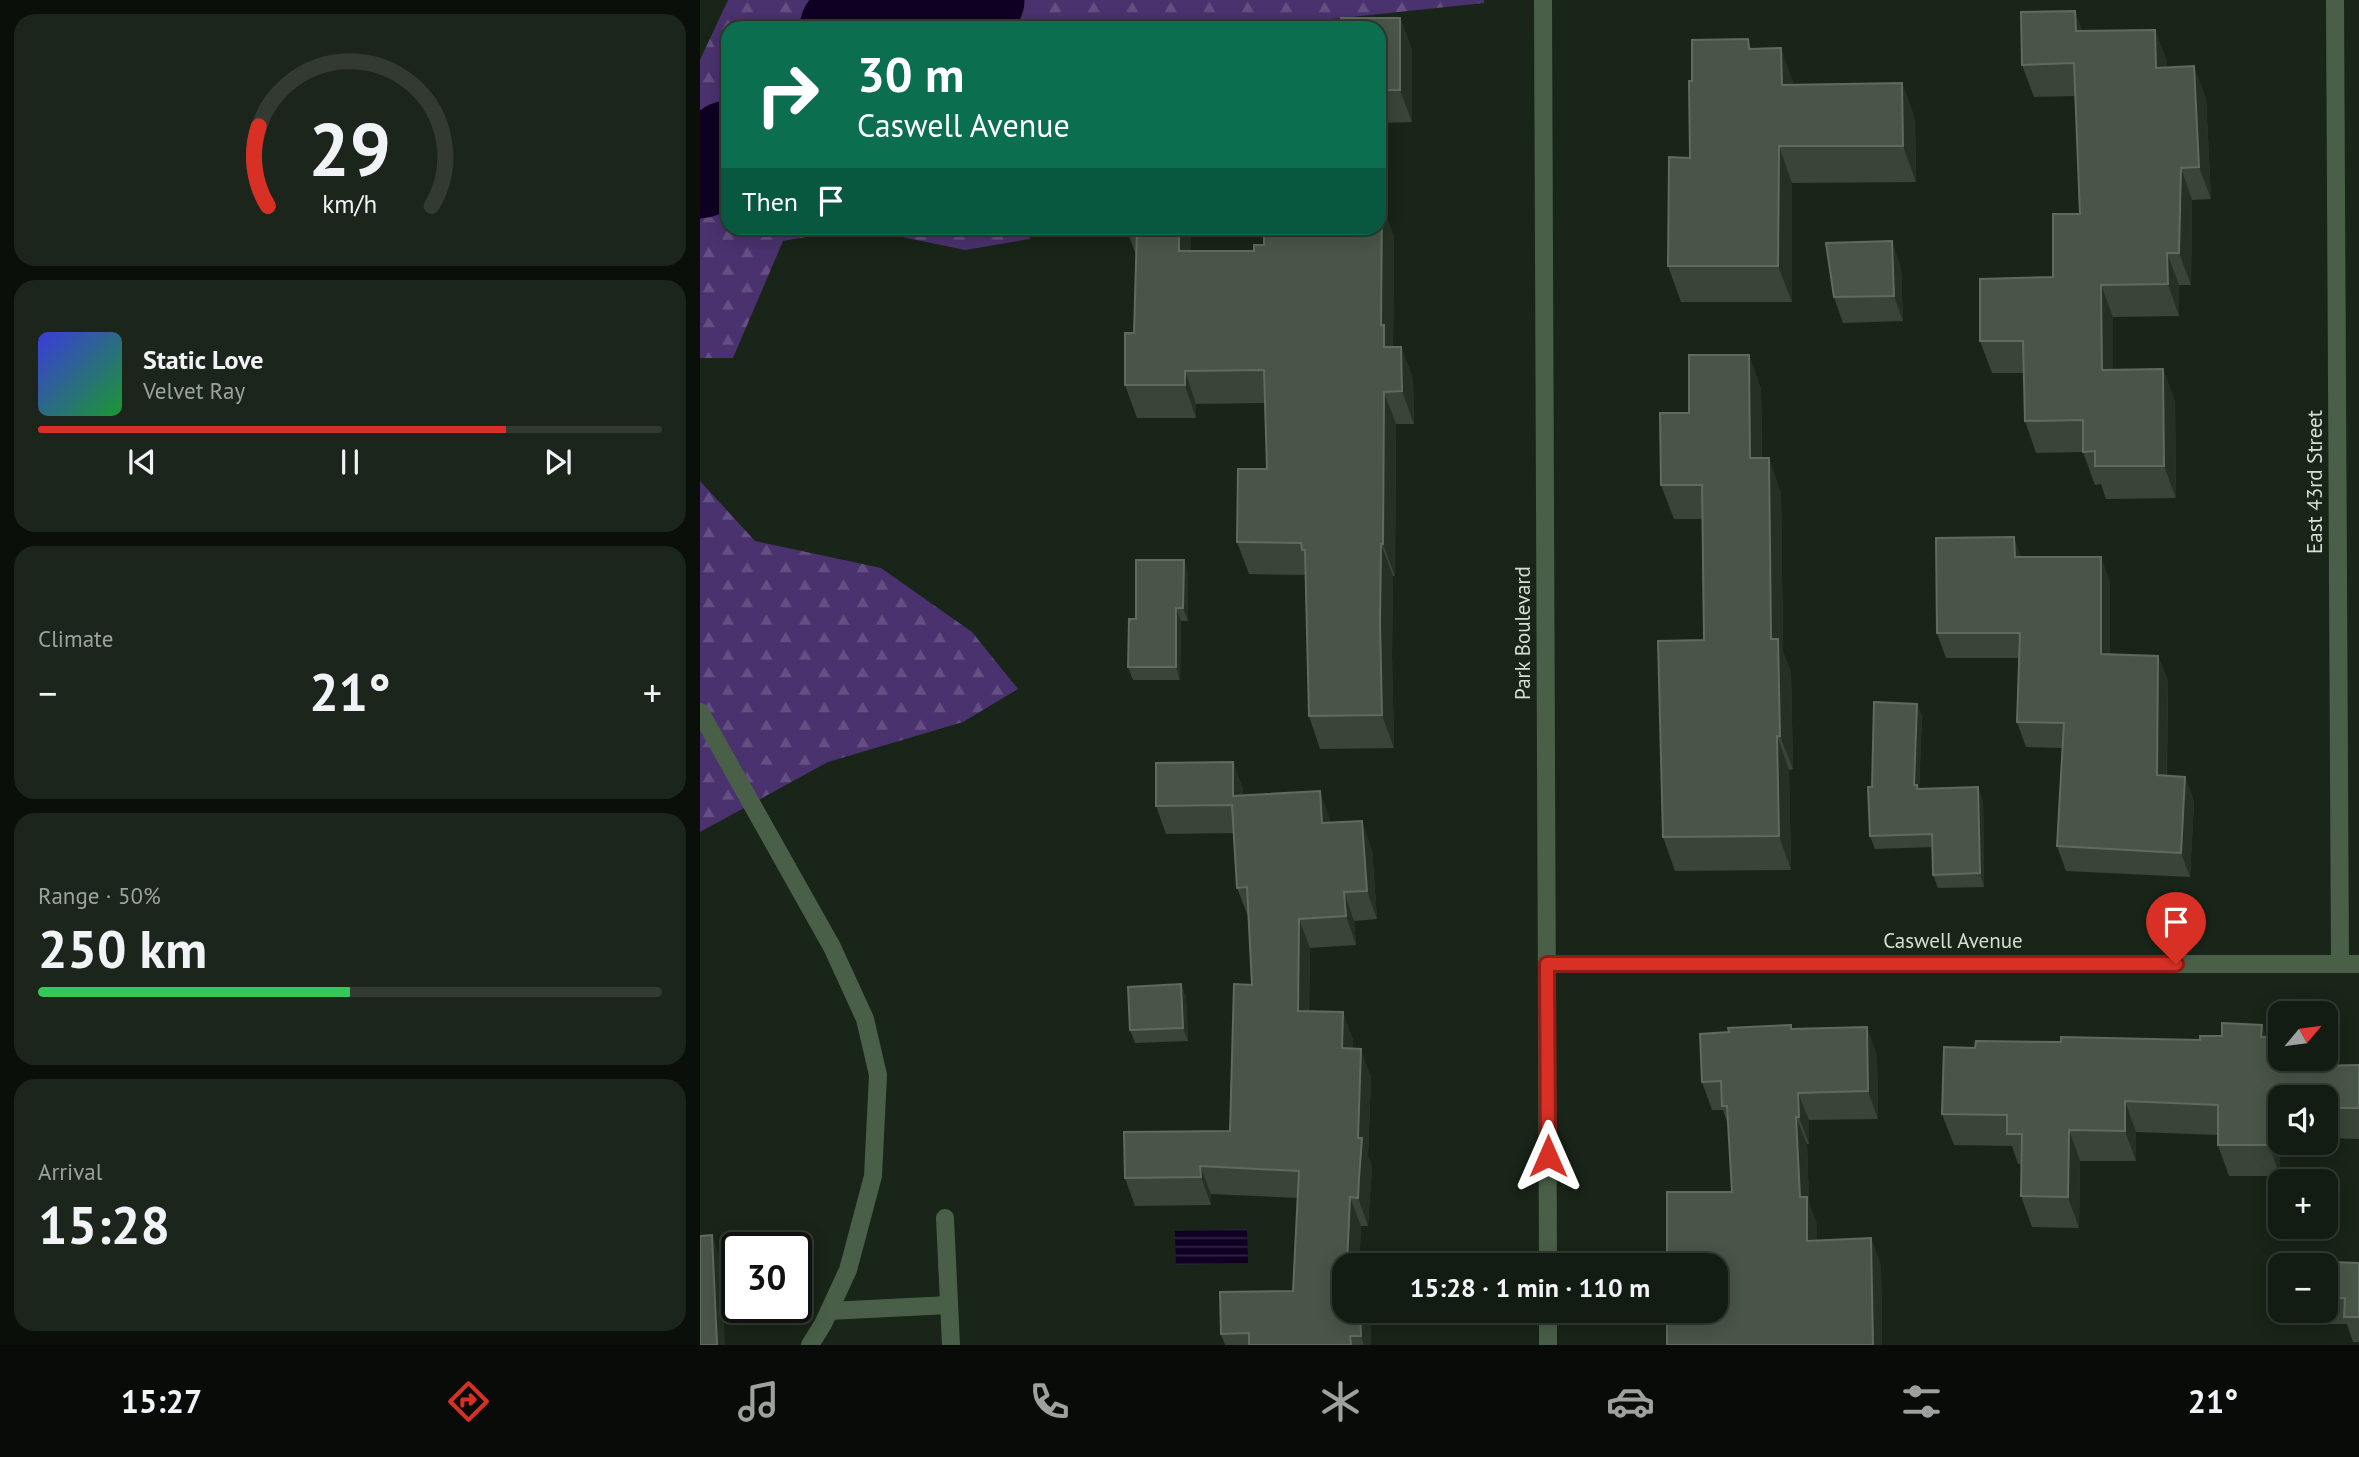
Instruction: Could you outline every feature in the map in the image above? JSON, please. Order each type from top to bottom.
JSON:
[{"type":"street","name":"Park Boulevard","points":[[1543,0],[1548,1253]]},
{"type":"street","name":"East 43rd Street","points":[[2335,0],[2340,964]]},
{"type":"street","points":[[700,712],[832,947],[866,1019],[878,1075],[873,1176],[848,1270],[810,1345]]},
{"type":"street","name":"Caswell Avenue","points":[[1547,964],[2359,964]]},
{"type":"street","points":[[945,1218],[951,1345]]},
{"type":"street","points":[[829,1311],[949,1305]]},
{"type":"street","points":[[1548,1323],[1548,1345]]},
{"type":"green space","points":[[728,0],[1484,0],[1484,3],[1313,21],[721,21],[721,235],[817,235],[783,241],[733,358],[700,358],[700,60]]},
{"type":"green space","points":[[893,235],[1030,235],[1030,239],[965,250]]},
{"type":"green space","points":[[700,481],[755,541],[881,568],[972,632],[1018,689],[963,722],[828,762],[700,832]]},
{"type":"shaded area","points":[[1247,1229],[1248,1263],[1176,1265],[1175,1231]]},
{"type":"building","points":[[2075,11],[2076,31],[2155,30],[2156,68],[2194,66],[2199,167],[2181,168],[2179,253],[2167,253],[2168,284],[2101,285],[2102,370],[2163,369],[2164,466],[2095,466],[2095,451],[2083,452],[2083,420],[2025,421],[2023,341],[1980,341],[1980,279],[2053,277],[2053,214],[2080,214],[2074,63],[2022,65],[2021,12]]},
{"type":"building","points":[[1341,18],[1400,18],[1400,90],[1386,90],[1386,21],[1341,21]]},
{"type":"building","points":[[1748,39],[1749,49],[1781,48],[1782,85],[1902,83],[1903,146],[1779,146],[1778,266],[1668,266],[1669,157],[1690,158],[1689,81],[1692,81],[1692,40]]},
{"type":"building","points":[[1137,235],[1179,235],[1179,251],[1254,251],[1254,245],[1264,245],[1264,235],[1382,235],[1381,325],[1384,325],[1384,347],[1401,347],[1402,391],[1384,392],[1380,623],[1382,715],[1309,716],[1305,550],[1302,550],[1301,543],[1237,542],[1238,469],[1267,469],[1264,370],[1185,371],[1185,385],[1125,385],[1125,333],[1134,333]]},
{"type":"building","points":[[1892,241],[1894,296],[1834,297],[1826,243]]},
{"type":"building","points":[[1689,355],[1749,355],[1750,458],[1769,458],[1771,639],[1778,639],[1779,836],[1663,837],[1658,641],[1704,640],[1702,485],[1661,485],[1660,413],[1689,413]]},
{"type":"building","points":[[2014,537],[2015,557],[2101,557],[2101,654],[2158,656],[2157,775],[2185,777],[2181,853],[2057,846],[2064,723],[2017,722],[2020,633],[1937,633],[1936,538]]},
{"type":"building","points":[[1136,560],[1184,560],[1183,608],[1176,608],[1176,667],[1128,667],[1129,619],[1136,619]]},
{"type":"building","points":[[1874,702],[1917,704],[1914,785],[1917,785],[1917,789],[1978,787],[1980,873],[1933,875],[1932,834],[1870,836],[1868,787],[1872,787]]},
{"type":"building","points":[[1233,762],[1233,796],[1320,791],[1322,823],[1362,821],[1367,891],[1344,892],[1346,916],[1299,919],[1298,1011],[1343,1012],[1342,1048],[1361,1049],[1358,1138],[1362,1138],[1358,1198],[1350,1197],[1348,1253],[1332,1253],[1332,1323],[1360,1323],[1361,1336],[1350,1336],[1351,1345],[1249,1345],[1249,1333],[1221,1334],[1220,1292],[1293,1291],[1299,1171],[1200,1166],[1201,1177],[1125,1178],[1124,1132],[1230,1131],[1234,984],[1252,985],[1247,887],[1237,888],[1232,805],[1156,806],[1156,763]]},
{"type":"building","points":[[1181,984],[1183,1028],[1130,1030],[1128,987]]},
{"type":"building","points":[[2222,1023],[2262,1025],[2261,1037],[2268,1037],[2268,1071],[2338,1071],[2338,1065],[2359,1065],[2359,1108],[2338,1108],[2338,1085],[2268,1085],[2268,1145],[2218,1145],[2218,1105],[2125,1101],[2125,1131],[2069,1130],[2068,1197],[2021,1196],[2022,1134],[2007,1134],[2007,1115],[1942,1114],[1944,1047],[1975,1048],[1976,1041],[2061,1042],[2061,1037],[2200,1040],[2200,1036],[2222,1036]]},
{"type":"building","points":[[1791,1025],[1791,1029],[1867,1027],[1868,1091],[1798,1093],[1799,1117],[1796,1117],[1800,1197],[1807,1197],[1807,1241],[1871,1238],[1873,1345],[1667,1345],[1667,1323],[1728,1323],[1728,1253],[1667,1253],[1667,1192],[1732,1192],[1727,1106],[1722,1106],[1721,1081],[1702,1082],[1700,1034],[1729,1032],[1728,1028]]},
{"type":"building","points":[[712,1235],[717,1345],[700,1345],[700,1236]]},
{"type":"building","points":[[2338,1262],[2359,1263],[2359,1317],[2344,1317],[2345,1298],[2338,1298]]},
{"type":"waterway","points":[[851,21],[854,18],[980,0]]},
{"type":"waterway","points":[[700,174],[721,152]]},
{"type":"route","points":[[1548,1156],[1547,964],[2176,964]]}]
